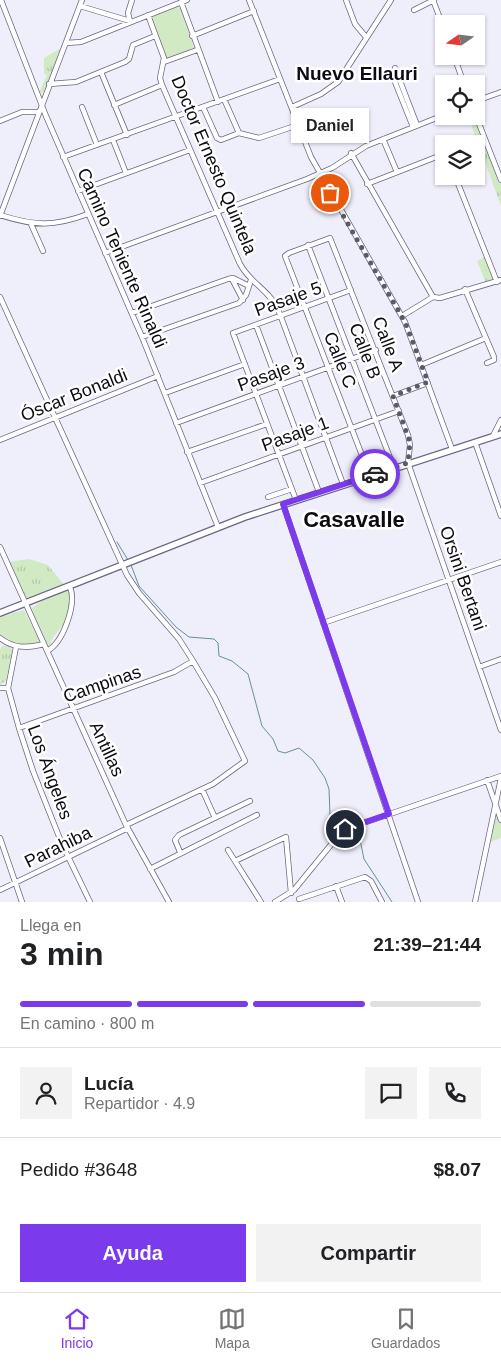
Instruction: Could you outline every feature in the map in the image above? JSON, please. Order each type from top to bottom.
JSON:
[{"type":"main road","points":[[0,613],[70,587],[218,527],[343,484],[501,434]]},
{"type":"street","name":"Camino Teniente Rinaldi","points":[[1,0],[63,157],[132,313],[218,527]]},
{"type":"street","points":[[82,0],[0,215],[32,224],[63,222],[88,214]]},
{"type":"street","points":[[130,21],[128,13],[132,0]]},
{"type":"street","points":[[169,0],[171,6]]},
{"type":"street","points":[[66,42],[80,42],[188,0]]},
{"type":"street","points":[[249,0],[319,174],[402,316],[452,449]]},
{"type":"street","points":[[346,0],[355,24],[366,37]]},
{"type":"street","points":[[292,107],[321,94],[338,82],[391,0]]},
{"type":"street","points":[[414,10],[433,0],[439,15]]},
{"type":"street","points":[[181,2],[197,50],[218,102]]},
{"type":"street","points":[[80,6],[130,21]]},
{"type":"street","points":[[192,36],[254,11]]},
{"type":"street","points":[[0,15],[6,12]]},
{"type":"street","name":"Doctor Ernesto Quintela","points":[[148,15],[164,62],[161,76],[162,85],[240,264],[251,280],[270,296],[280,315],[343,484]]},
{"type":"street","points":[[49,84],[76,82],[128,61],[131,47],[156,36]]},
{"type":"street","points":[[164,62],[197,50]]},
{"type":"street","points":[[393,70],[415,126]]},
{"type":"street","points":[[101,72],[127,135]]},
{"type":"street","points":[[63,157],[280,79]]},
{"type":"street","points":[[114,105],[162,85]]},
{"type":"street","points":[[485,98],[501,92]]},
{"type":"street","points":[[224,99],[239,133]]},
{"type":"street","points":[[203,107],[219,140],[239,133],[256,139],[298,125]]},
{"type":"street","points":[[82,108],[97,145]]},
{"type":"street","points":[[0,121],[22,112],[39,112]]},
{"type":"street","points":[[105,252],[319,174],[332,168],[351,153],[435,118]]},
{"type":"street","points":[[480,125],[501,180]]},
{"type":"street","points":[[383,139],[397,172]]},
{"type":"street","points":[[113,140],[126,174]]},
{"type":"street","points":[[78,191],[190,150]]},
{"type":"street","points":[[351,153],[433,298]]},
{"type":"street","points":[[367,184],[435,157]]},
{"type":"street","points":[[402,316],[433,298],[440,298],[465,289],[499,281],[459,185]]},
{"type":"street","points":[[32,224],[43,251]]},
{"type":"street","name":"Calle A","points":[[308,245],[330,238],[376,350],[410,442],[408,463]]},
{"type":"street","name":"Calle C","points":[[308,245],[286,254],[304,307],[370,476]]},
{"type":"street","name":"Calle B","points":[[308,245],[394,468]]},
{"type":"street","points":[[132,313],[231,278],[249,286]]},
{"type":"street","points":[[231,278],[243,300]]},
{"type":"street","points":[[142,337],[243,300],[251,280]]},
{"type":"street","points":[[465,289],[494,360],[487,363]]},
{"type":"street","name":"Pasaje 5","points":[[245,364],[233,333],[351,290]]},
{"type":"street","points":[[0,297],[122,566],[136,590],[172,631],[193,661]]},
{"type":"street","points":[[256,325],[319,492]]},
{"type":"street","points":[[421,365],[486,338]]},
{"type":"street","name":"Pasaje 3","points":[[176,423],[376,350]]},
{"type":"street","points":[[165,393],[245,364],[296,500]]},
{"type":"street","name":"Óscar Bonaldi","points":[[0,440],[158,376]]},
{"type":"street","points":[[393,396],[428,382]]},
{"type":"street","name":"Pasaje 1","points":[[200,483],[399,411]]},
{"type":"street","points":[[493,436],[501,420]]},
{"type":"street","points":[[187,452],[267,424]]},
{"type":"street","points":[[475,442],[501,516]]},
{"type":"street","name":"Orsini Bertani","points":[[408,463],[501,730]]},
{"type":"street","points":[[268,497],[292,489]]},
{"type":"street","points":[[495,500],[501,498]]},
{"type":"street","points":[[283,504],[418,902]]},
{"type":"street","name":"Antillas","points":[[0,547],[127,827],[169,902]]},
{"type":"street","points":[[323,623],[501,562]]},
{"type":"street","points":[[47,651],[61,634],[70,618],[72,596],[70,587]]},
{"type":"street","points":[[0,647],[2,640],[16,647],[44,644]]},
{"type":"street","name":"Los Ángeles","points":[[16,647],[8,688],[19,728],[33,771],[68,857],[90,902]]},
{"type":"street","points":[[479,667],[501,659]]},
{"type":"street","name":"Campinas","points":[[19,728],[174,672],[193,661]]},
{"type":"street","name":"Parahiba","points":[[0,890],[202,789],[245,761],[215,698],[193,661]]},
{"type":"street","points":[[0,688],[8,688]]},
{"type":"street","points":[[275,902],[296,888],[341,832],[501,777],[475,902]]},
{"type":"street","points":[[488,780],[501,820]]},
{"type":"street","points":[[202,789],[215,818]]},
{"type":"street","points":[[180,852],[175,842],[176,837],[250,801]]},
{"type":"street","points":[[150,869],[180,852],[256,815]]},
{"type":"street","points":[[235,861],[286,837],[290,893]]},
{"type":"street","points":[[0,838],[22,902]]},
{"type":"street","points":[[228,850],[260,902]]},
{"type":"street","points":[[296,888],[299,901],[365,877],[371,880],[382,902]]},
{"type":"street","points":[[336,886],[342,902]]},
{"type":"green space","points":[[176,6],[181,9],[194,48],[167,59],[151,17]]},
{"type":"green space","points":[[61,48],[44,92],[39,93],[47,75],[44,74],[44,58]]},
{"type":"green space","points":[[471,125],[480,125],[483,135],[475,135]]},
{"type":"green space","points":[[485,139],[501,180],[501,206],[485,162]]},
{"type":"green space","points":[[486,257],[494,281],[486,283],[477,261]]},
{"type":"green space","points":[[29,559],[48,565],[65,586],[27,599],[9,562]]},
{"type":"green space","points":[[69,590],[71,593],[68,619],[54,636],[48,648],[31,609],[42,601]]},
{"type":"green space","points":[[24,610],[40,641],[38,644],[16,645],[0,636],[0,617]]},
{"type":"green space","points":[[8,645],[13,651],[6,680],[0,686],[0,650],[2,646]]},
{"type":"green space","points":[[497,812],[501,825],[501,838],[490,842]]},
{"type":"waterway","points":[[117,542],[128,560]]},
{"type":"waterway","points":[[131,565],[139,586],[176,627],[189,637],[214,639],[218,643],[219,656],[232,661],[248,674],[262,726],[273,739],[278,751],[285,753],[299,748],[313,760],[325,778],[329,789],[330,815],[338,830]]},
{"type":"waterway","points":[[343,834],[360,840],[364,859],[392,902]]},
{"type":"way so far","points":[[330,193],[405,322],[428,382],[393,396],[410,442],[408,463],[375,474]]},
{"type":"place","name":"Daniel","points":[[330,193]]},
{"type":"district","name":"Nuevo Ellauri","points":[[357,73]]},
{"type":"district","name":"Casavalle","points":[[354,519]]},
{"type":"route","points":[[345,829],[389,814],[283,504],[375,474]]}]
